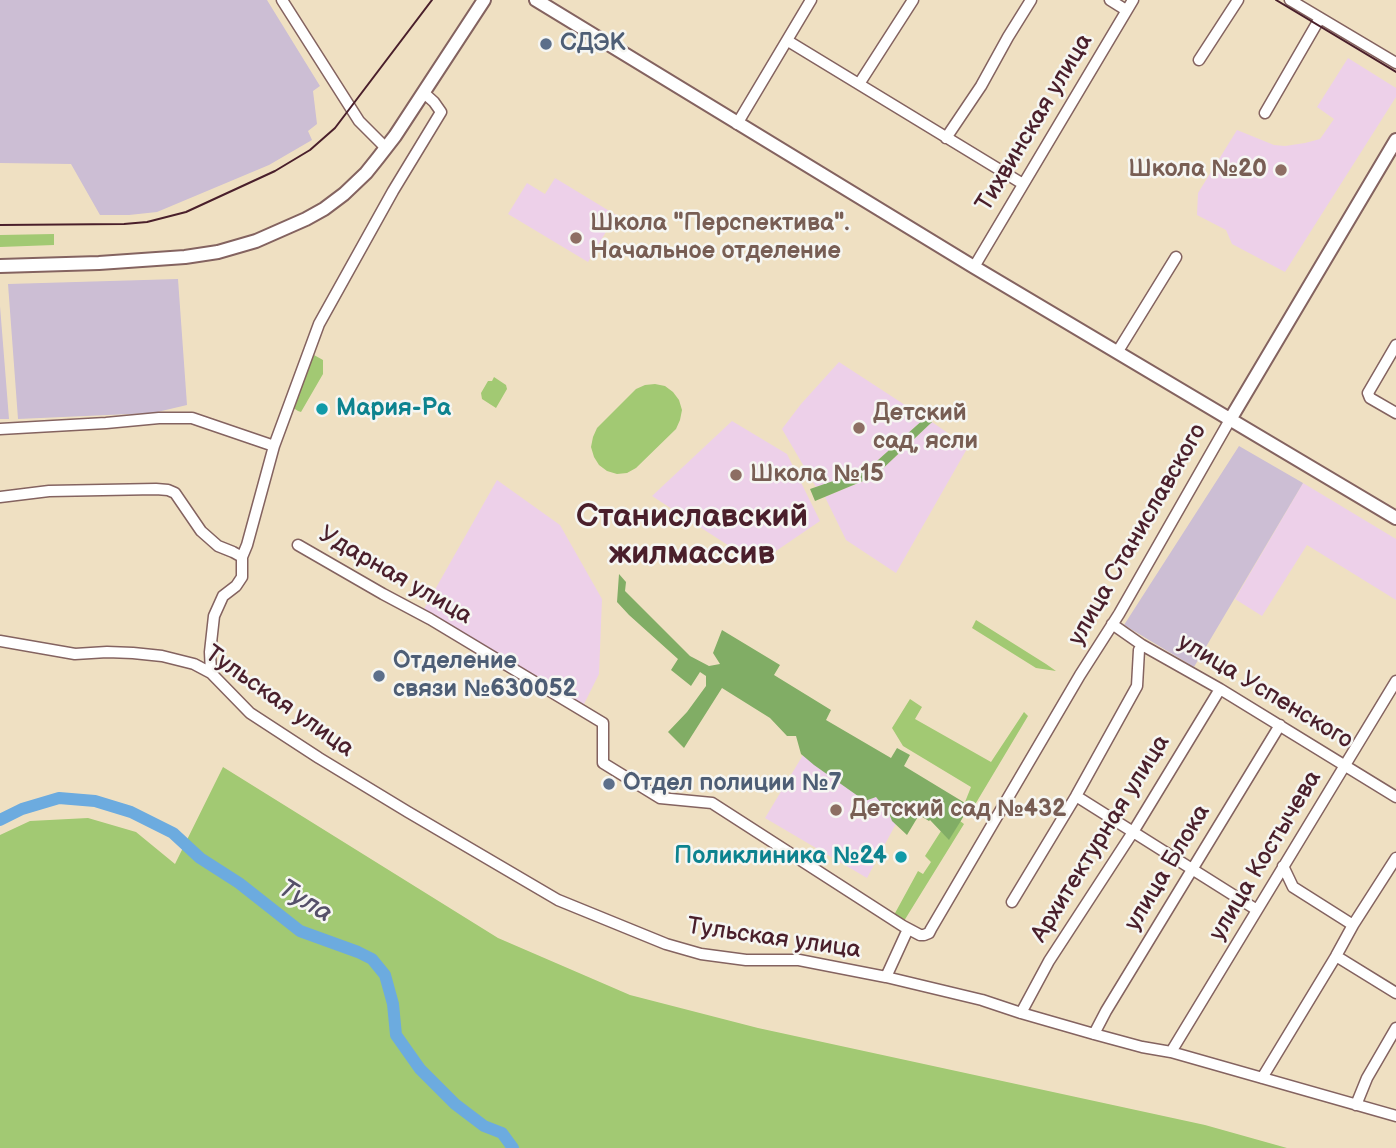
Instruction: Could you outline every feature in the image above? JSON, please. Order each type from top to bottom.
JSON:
[{"type":"main road","points":[[0,266],[99,263],[218,252],[287,229],[324,209],[366,173],[386,148],[484,0]]},
{"type":"main road","points":[[536,0],[974,267],[1396,518]]},
{"type":"main road","name":"улица Станиславского","points":[[1231,418],[1396,140]]},
{"type":"street","points":[[282,0],[359,121],[386,148]]},
{"type":"street","points":[[737,124],[811,0]]},
{"type":"street","points":[[859,84],[914,0]]},
{"type":"street","points":[[946,138],[981,86],[1031,0]]},
{"type":"street","points":[[1110,0],[1126,10]]},
{"type":"street","name":"Тихвинская улица","points":[[974,267],[1133,0]]},
{"type":"street","points":[[1199,60],[1238,0]]},
{"type":"street","points":[[1290,0],[1396,63]]},
{"type":"street","points":[[1265,113],[1320,18]]},
{"type":"street","points":[[788,41],[1023,184]]},
{"type":"street","points":[[211,673],[210,652],[214,616],[223,596],[236,586],[242,577],[242,557],[274,446],[319,324],[393,191],[441,112],[424,93]]},
{"type":"street","points":[[1118,352],[1176,257]]},
{"type":"street","points":[[1396,345],[1368,393],[1370,398],[1396,413]]},
{"type":"street","points":[[0,429],[192,418],[274,446]]},
{"type":"street","name":"улица Станиславского","points":[[908,929],[920,936],[929,933],[1168,530],[1231,418]]},
{"type":"street","points":[[0,497],[49,491],[168,490],[175,493],[201,531],[218,546],[242,557]]},
{"type":"street","name":"Ударная улица","points":[[298,545],[430,619],[603,723],[603,763],[660,797],[712,803],[908,929]]},
{"type":"street","name":"улица Успенского","points":[[1112,624],[1142,645],[1220,689],[1396,797]]},
{"type":"street","name":"Тульская улица","points":[[0,641],[75,654],[107,652],[162,656],[194,664],[211,673],[250,713],[319,758],[558,900],[666,944],[701,954],[746,960],[799,960],[982,1000],[1094,1034],[1171,1052],[1396,1116]]},
{"type":"street","points":[[1012,902],[1076,796],[1137,686],[1139,650],[1142,645]]},
{"type":"street","name":"улица Костычева","points":[[1171,1052],[1396,681]]},
{"type":"street","name":"Архитектурная улица","points":[[1021,1013],[1049,961],[1133,832],[1220,689]]},
{"type":"street","name":"улица Блока","points":[[1094,1034],[1280,725]]},
{"type":"street","points":[[1076,796],[1257,910]]},
{"type":"street","points":[[1262,1078],[1396,858]]},
{"type":"street","points":[[1283,866],[1293,887],[1353,925]]},
{"type":"street","points":[[886,978],[908,929]]},
{"type":"street","points":[[1336,956],[1396,993]]},
{"type":"street","points":[[1356,1105],[1367,1077],[1396,1028]]},
{"type":"shaded area","points":[[0,0],[267,0],[320,86],[313,91],[317,124],[308,131],[312,140],[269,165],[157,212],[100,215],[71,164],[0,163]]},
{"type":"shaded area","name":"Школа №20","points":[[1348,58],[1396,88],[1396,97],[1285,272],[1232,244],[1226,230],[1197,215],[1198,193],[1237,130],[1274,145],[1285,146],[1320,139],[1334,119],[1317,107]]},
{"type":"shaded area","name":"Школа \"Перспектива\". Начальное отделение","points":[[555,178],[616,215],[588,262],[508,214],[527,183],[545,194]]},
{"type":"shaded area","points":[[178,279],[187,405],[153,413],[18,419],[8,284]]},
{"type":"shaded area","points":[[0,306],[9,419],[0,419]]},
{"type":"shaded area","points":[[839,362],[925,418],[868,469],[816,487],[782,429]]},
{"type":"shaded area","name":"Школа №15","points":[[732,421],[787,454],[820,521],[757,564],[652,496]]},
{"type":"shaded area","points":[[932,422],[968,447],[896,573],[846,540],[825,497],[875,476]]},
{"type":"shaded area","points":[[1239,446],[1303,483],[1194,667],[1124,625]]},
{"type":"shaded area","points":[[497,480],[560,525],[602,599],[599,674],[583,706],[424,609]]},
{"type":"shaded area","points":[[1303,483],[1396,539],[1396,600],[1307,545],[1262,616],[1235,599]]},
{"type":"shaded area","name":"Детский сад №432","points":[[809,745],[907,803],[867,878],[765,818]]},
{"type":"green space","points":[[54,234],[54,245],[0,247],[0,235]]},
{"type":"green space","points":[[314,355],[323,360],[323,374],[301,412],[292,407]]},
{"type":"green space","points":[[494,377],[506,385],[507,389],[496,408],[482,399],[481,393],[488,381],[492,381]]},
{"type":"green space","points":[[655,384],[665,386],[679,400],[682,410],[676,429],[636,468],[627,473],[607,471],[599,465],[591,447],[597,428],[636,389]]},
{"type":"green space","points":[[925,418],[932,422],[875,476],[815,501],[810,489],[868,469]]},
{"type":"green space","points":[[619,574],[626,582],[625,591],[690,656],[709,666],[720,664],[713,653],[722,630],[780,665],[774,675],[831,710],[826,720],[891,758],[897,748],[910,755],[904,766],[970,806],[949,840],[930,820],[919,815],[907,835],[892,821],[876,797],[865,801],[814,765],[801,754],[796,736],[787,736],[770,718],[722,688],[684,748],[668,732],[706,686],[706,676],[700,672],[691,686],[671,670],[678,659],[617,602]]},
{"type":"green space","points":[[976,620],[1056,671],[1036,668],[972,628]]},
{"type":"green space","points":[[910,699],[922,707],[915,719],[991,762],[1024,712],[1028,716],[967,818],[964,816],[970,806],[965,802],[971,787],[903,746],[892,728]]},
{"type":"green space","points":[[223,767],[498,938],[630,995],[758,1028],[1205,1125],[1287,1148],[0,1148],[0,835],[30,821],[88,818],[136,832],[175,864]]},
{"type":"green space","points":[[960,821],[964,824],[904,921],[894,915],[918,871],[923,874],[931,862],[925,856],[941,831],[949,839]]},
{"type":"waterway","name":"Тула","points":[[0,820],[22,809],[59,798],[95,801],[131,812],[173,833],[200,858],[239,883],[300,931],[372,959],[385,975],[393,1004],[396,1035],[420,1069],[455,1104],[484,1126],[502,1133],[513,1148]]},
{"type":"tram line","points":[[0,225],[147,222],[186,212],[275,171],[310,150],[335,128],[432,0]]},
{"type":"tram line","points":[[1276,0],[1396,72]]},
{"type":"place","name":"СДЭК","points":[[546,44]]},
{"type":"place","name":"Школа №20","points":[[1281,170]]},
{"type":"place","name":"Школа \"Перспектива\". Начальное отделение","points":[[576,238]]},
{"type":"place","name":"Мария-Ра","points":[[322,409]]},
{"type":"place","name":"Детский сад, ясли","points":[[859,428]]},
{"type":"place","name":"Школа №15","points":[[736,475]]},
{"type":"place","name":"Отделение связи №630052","points":[[379,676]]},
{"type":"place","name":"Отдел полиции №7","points":[[609,784]]},
{"type":"place","name":"Детский сад №432","points":[[836,810]]},
{"type":"place","name":"Поликлиника №24","points":[[901,857]]},
{"type":"district","name":"Станиславский жилмассив","points":[[692,536]]}]
